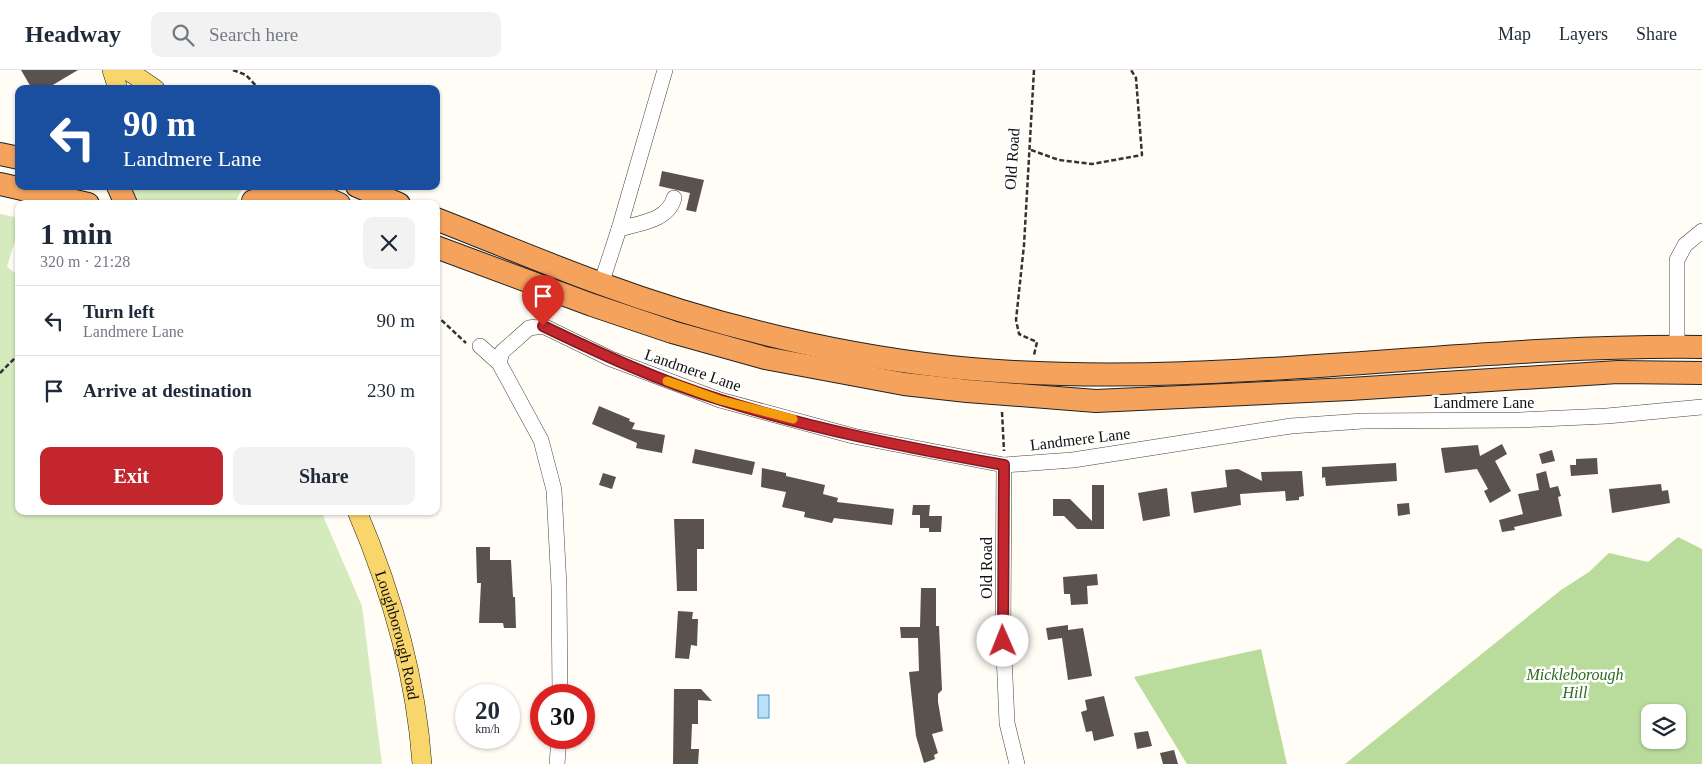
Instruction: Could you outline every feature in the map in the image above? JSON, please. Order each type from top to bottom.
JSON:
[{"type":"highway","points":[[0,154],[15,157]]},
{"type":"highway","points":[[0,184],[15,187]]},
{"type":"highway","points":[[26,190],[70,200]]},
{"type":"highway","points":[[367,190],[390,200]]},
{"type":"highway","points":[[255,197],[304,194],[331,200]]},
{"type":"highway","points":[[440,221],[601,284],[678,309],[770,334],[906,361],[994,370],[1095,374],[1187,373],[1522,352],[1702,347]]},
{"type":"highway","points":[[440,248],[592,305],[672,332],[764,358],[904,384],[967,391],[1096,401],[1350,389],[1618,372],[1702,373]]},
{"type":"main road","points":[[112,70],[117,85]]},
{"type":"main road","points":[[127,70],[149,85]]},
{"type":"main road","name":"Loughborough Road","points":[[360,515],[388,588],[402,636],[413,687],[422,764]]},
{"type":"street","points":[[601,284],[665,70]]},
{"type":"street","points":[[619,229],[664,215],[671,208],[674,198]]},
{"type":"street","points":[[1677,347],[1677,260],[1685,245],[1702,231]]},
{"type":"street","name":"Landmere Lane","points":[[499,363],[502,352],[529,328],[543,326],[619,362],[720,400],[853,436],[1004,465],[1073,460],[1300,425],[1363,420],[1540,419],[1607,416],[1702,407]]},
{"type":"street","points":[[480,346],[499,363],[541,440],[554,490],[559,588],[560,684]]},
{"type":"street","name":"Old Road","points":[[1004,465],[1003,631],[1007,723],[1017,764]]},
{"type":"street","points":[[557,764],[558,749]]},
{"type":"path","points":[[233,70],[246,75],[255,85]]},
{"type":"path","name":"Old Road","points":[[1033,357],[1037,342],[1019,334],[1016,320],[1030,150],[1034,70]]},
{"type":"path","points":[[1030,150],[1059,160],[1092,164],[1142,154],[1136,78],[1131,70]]},
{"type":"path","points":[[0,373],[15,358]]},
{"type":"path","points":[[995,412],[1003,412],[1004,465]]},
{"type":"green space","points":[[132,190],[242,190],[236,200],[138,200]]},
{"type":"green space","points":[[0,214],[15,217],[15,240],[7,267],[15,273],[15,515],[323,515],[362,606],[382,764],[0,764]]},
{"type":"green space","name":"Mickleborough Hill","points":[[1678,537],[1702,549],[1702,764],[1345,764],[1561,590],[1589,572],[1609,553],[1648,562]]},
{"type":"green space","points":[[1261,649],[1287,764],[1187,764],[1134,677]]},
{"type":"water","points":[[758,695],[769,695],[769,718],[758,718]]},
{"type":"building","points":[[21,70],[78,70],[53,85],[30,85]]},
{"type":"building","points":[[662,171],[704,180],[696,212],[686,210],[690,193],[659,186]]},
{"type":"building","points":[[599,406],[630,419],[629,421],[635,423],[632,429],[665,435],[662,453],[636,448],[637,443],[592,424]]},
{"type":"building","points":[[1502,444],[1507,454],[1495,461],[1511,491],[1490,503],[1484,491],[1488,489],[1477,469],[1445,473],[1441,448],[1478,445],[1480,456]]},
{"type":"building","points":[[695,449],[755,462],[752,475],[692,463]]},
{"type":"building","points":[[1552,450],[1555,461],[1542,464],[1539,454]]},
{"type":"building","points":[[1597,458],[1598,474],[1571,476],[1570,465],[1576,465],[1576,459]]},
{"type":"building","points":[[1396,463],[1397,481],[1326,486],[1325,477],[1322,478],[1322,467]]},
{"type":"building","points":[[762,468],[825,485],[823,494],[838,498],[837,502],[894,509],[892,525],[834,518],[832,523],[804,517],[805,512],[782,507],[786,492],[761,487]]},
{"type":"building","points":[[1238,469],[1262,481],[1261,472],[1302,471],[1304,496],[1299,497],[1299,500],[1286,501],[1285,491],[1240,494],[1241,505],[1194,513],[1191,492],[1227,487],[1225,470]]},
{"type":"building","points":[[1546,471],[1550,488],[1558,486],[1561,496],[1558,497],[1562,516],[1514,527],[1515,530],[1502,532],[1499,520],[1523,514],[1518,494],[1539,490],[1536,474]]},
{"type":"building","points":[[603,473],[616,477],[612,489],[599,485]]},
{"type":"building","points":[[1661,484],[1662,491],[1668,490],[1670,503],[1612,513],[1609,489]]},
{"type":"building","points":[[1092,485],[1104,485],[1104,529],[1077,529],[1064,516],[1053,516],[1053,499],[1070,499],[1092,521]]},
{"type":"building","points":[[1167,488],[1170,516],[1143,521],[1138,493]]},
{"type":"building","points":[[1409,503],[1410,514],[1398,516],[1397,504]]},
{"type":"building","points":[[913,505],[930,505],[929,516],[942,516],[941,532],[929,532],[929,528],[920,528],[920,515],[912,515]]},
{"type":"building","points":[[674,519],[704,519],[704,549],[697,549],[697,591],[677,591]]},
{"type":"building","points":[[476,547],[490,547],[490,560],[511,560],[516,628],[504,628],[503,623],[479,623],[481,583],[477,583]]},
{"type":"building","points":[[1097,574],[1098,585],[1087,586],[1088,604],[1071,605],[1070,594],[1064,594],[1063,577]]},
{"type":"building","points":[[921,588],[936,588],[936,626],[939,626],[942,690],[938,694],[938,702],[943,731],[932,734],[938,753],[934,755],[935,759],[924,763],[916,736],[909,672],[919,671],[918,638],[901,638],[900,627],[920,627]]},
{"type":"building","points":[[678,611],[693,612],[692,619],[698,619],[697,646],[691,645],[689,659],[675,658]]},
{"type":"building","points":[[1068,625],[1068,630],[1083,628],[1092,676],[1068,680],[1062,638],[1048,640],[1046,628]]},
{"type":"building","points":[[674,689],[701,689],[712,701],[698,700],[698,724],[692,724],[691,749],[699,749],[698,764],[673,764]]},
{"type":"building","points":[[1104,696],[1114,736],[1094,741],[1092,731],[1086,732],[1081,712],[1087,710],[1085,700]]},
{"type":"building","points":[[1148,731],[1152,746],[1137,749],[1134,733]]},
{"type":"building","points":[[1174,750],[1178,764],[1163,764],[1160,753]]},
{"type":"slow traffic","points":[[667,381],[720,400],[793,419]]},
{"type":"route","points":[[543,326],[611,359],[720,400],[853,436],[907,448],[1004,465],[1003,641]]}]
